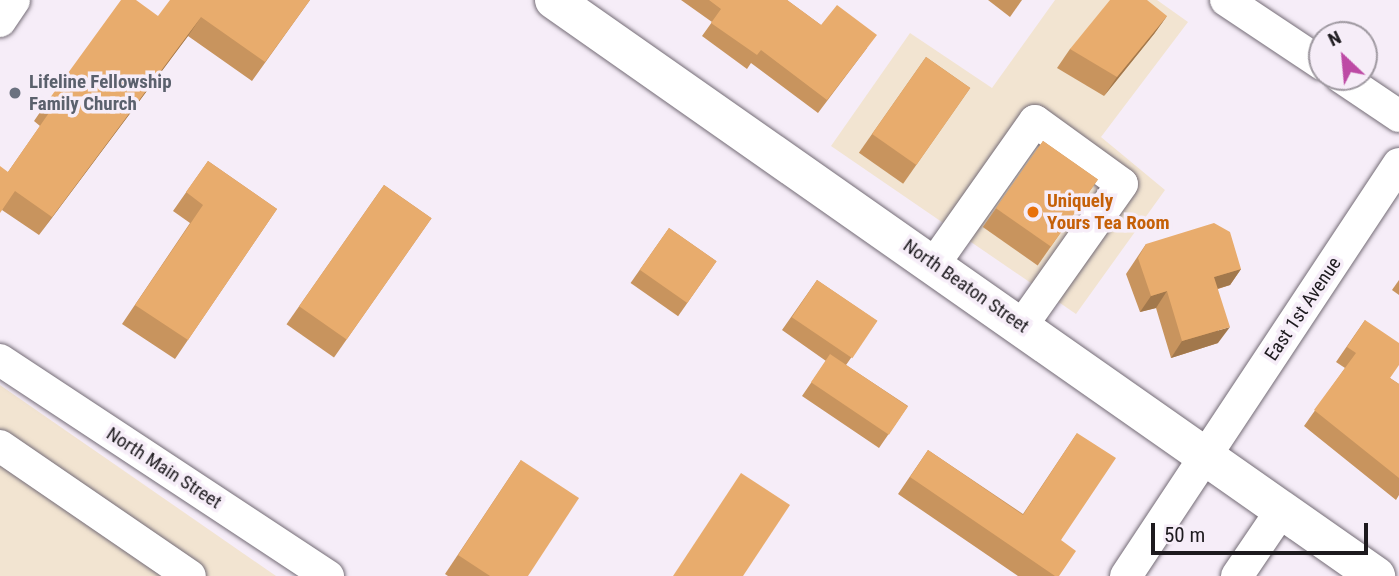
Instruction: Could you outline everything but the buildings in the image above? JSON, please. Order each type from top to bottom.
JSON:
[{"type":"main road","name":"North Beaton Street","points":[[554,0],[1208,453],[1376,576]]},
{"type":"street","points":[[0,20],[14,0]]},
{"type":"street","points":[[1226,0],[1308,55]]},
{"type":"street","points":[[1362,91],[1399,116]]},
{"type":"street","points":[[934,264],[1035,121],[1122,184],[1022,325]]},
{"type":"street","name":"East 1st Avenue","points":[[1126,576],[1399,164]]},
{"type":"street","name":"North Main Street","points":[[3,369],[327,576]]},
{"type":"street","points":[[0,446],[190,576]]},
{"type":"street","points":[[1237,576],[1283,508]]},
{"type":"shaded area","points":[[1055,0],[1157,0],[1188,22],[1101,137],[1165,190],[1076,314],[831,146],[910,33],[992,88]]},
{"type":"shaded area","points":[[0,385],[276,576],[0,576]]},
{"type":"place","name":"Lifeline Fellowship Family Church","points":[[15,93]]},
{"type":"place","name":"Uniquely Yours Tea Room","points":[[1033,212]]}]
